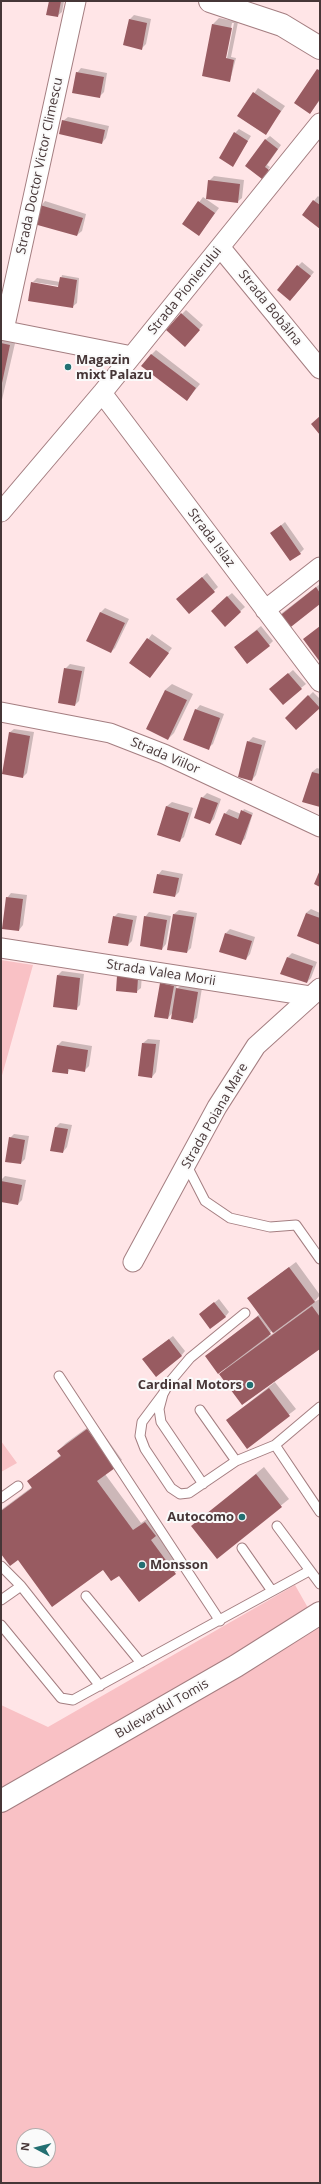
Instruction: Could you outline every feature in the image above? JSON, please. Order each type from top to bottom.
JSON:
[{"type":"main road","points":[[210,1],[282,25],[320,48]]},
{"type":"main road","name":"Bulevardul Tomis","points":[[1,1785],[230,1655],[320,1597]]},
{"type":"main road","name":"Bulevardul Tomis","points":[[1,1802],[236,1666],[320,1613]]},
{"type":"street","name":"Strada Doctor Victor Climescu","points":[[2,330],[76,1]]},
{"type":"street","name":"Strada Pionierului","points":[[1,512],[102,393],[320,123]]},
{"type":"street","name":"Strada Bobâlna","points":[[220,247],[320,369]]},
{"type":"street","points":[[2,330],[132,356]]},
{"type":"street","name":"Strada Islaz","points":[[102,393],[320,682]]},
{"type":"street","points":[[265,610],[320,567]]},
{"type":"street","name":"Strada Viilor","points":[[1,712],[110,734],[164,754],[320,827]]},
{"type":"street","name":"Strada Valea Morii","points":[[1,948],[317,995]]},
{"type":"street","name":"Strada Poiana Mare","points":[[133,1262],[218,1107],[256,1046],[317,995]]},
{"type":"lane","points":[[186,1164],[205,1201],[230,1218],[270,1227],[296,1225],[320,1260]]},
{"type":"lane","points":[[245,1313],[190,1358],[169,1383],[163,1394],[142,1422],[140,1436],[145,1449],[171,1488],[180,1494],[189,1493],[236,1461],[275,1445],[320,1407]]},
{"type":"lane","points":[[59,1376],[220,1621]]},
{"type":"lane","points":[[163,1394],[160,1409],[161,1422],[203,1484]]},
{"type":"lane","points":[[200,1410],[236,1461]]},
{"type":"lane","points":[[275,1445],[320,1512]]},
{"type":"lane","points":[[1,1498],[18,1486]]},
{"type":"lane","points":[[277,1526],[320,1584]]},
{"type":"lane","points":[[242,1548],[272,1591]]},
{"type":"lane","points":[[1,1566],[21,1586],[100,1686]]},
{"type":"lane","points":[[1,1625],[61,1698],[73,1700],[220,1621],[309,1570]]},
{"type":"lane","points":[[1,1600],[21,1586]]},
{"type":"lane","points":[[86,1596],[141,1663]]},
{"type":"shaded area","points":[[1,960],[33,965],[1,1079]]},
{"type":"shaded area","points":[[1,1441],[17,1463],[1,1472]]},
{"type":"shaded area","points":[[295,1585],[320,1629],[320,2183],[1,2183],[1,1705],[48,1727]]},
{"type":"building","points":[[49,1],[61,1],[58,17],[46,15]]},
{"type":"building","points":[[129,19],[147,23],[142,50],[123,45]]},
{"type":"building","points":[[212,24],[232,28],[226,58],[234,60],[230,82],[202,76]]},
{"type":"building","points":[[317,69],[320,71],[320,99],[310,114],[294,103]]},
{"type":"building","points":[[76,72],[104,77],[100,98],[72,93]]},
{"type":"building","points":[[253,92],[281,111],[266,135],[237,116]]},
{"type":"building","points":[[62,120],[105,130],[102,144],[59,134]]},
{"type":"building","points":[[234,132],[248,141],[233,167],[219,158]]},
{"type":"building","points":[[265,139],[278,149],[265,167],[269,170],[262,179],[245,166]]},
{"type":"building","points":[[208,180],[240,184],[238,203],[206,199]]},
{"type":"building","points":[[313,200],[320,205],[320,229],[302,215]]},
{"type":"building","points":[[198,201],[215,213],[199,236],[182,224]]},
{"type":"building","points":[[40,205],[83,218],[77,236],[34,224]]},
{"type":"building","points":[[297,265],[311,276],[290,301],[277,290]]},
{"type":"building","points":[[60,277],[77,280],[73,308],[28,301],[31,282],[58,287]]},
{"type":"building","points":[[181,313],[200,330],[185,347],[166,330]]},
{"type":"building","points":[[1,343],[10,345],[2,383],[1,383]]},
{"type":"building","points":[[151,354],[196,388],[187,401],[141,366]]},
{"type":"building","points":[[320,416],[320,435],[311,424]]},
{"type":"building","points":[[281,525],[301,554],[290,561],[270,533]]},
{"type":"building","points":[[202,577],[215,592],[189,614],[176,599]]},
{"type":"building","points":[[316,587],[320,593],[320,604],[287,630],[277,618]]},
{"type":"building","points":[[227,596],[241,612],[225,627],[211,611]]},
{"type":"building","points":[[100,612],[125,623],[111,653],[86,641]]},
{"type":"building","points":[[320,626],[320,662],[303,639]]},
{"type":"building","points":[[257,630],[270,646],[247,664],[234,647]]},
{"type":"building","points":[[147,638],[169,653],[150,678],[129,663]]},
{"type":"building","points":[[64,668],[82,671],[75,706],[58,703]]},
{"type":"building","points":[[288,673],[302,689],[283,705],[269,689]]},
{"type":"building","points":[[165,690],[187,700],[168,740],[146,729]]},
{"type":"building","points":[[308,695],[320,708],[296,730],[285,718]]},
{"type":"building","points":[[195,709],[220,718],[209,750],[183,740]]},
{"type":"building","points":[[9,732],[30,736],[23,778],[2,774]]},
{"type":"building","points":[[247,741],[262,745],[252,781],[238,777]]},
{"type":"building","points":[[312,772],[320,774],[320,807],[302,802]]},
{"type":"building","points":[[201,797],[218,803],[210,824],[194,818]]},
{"type":"building","points":[[166,806],[189,813],[180,842],[157,835]]},
{"type":"building","points":[[241,810],[252,815],[241,845],[215,835],[224,813],[238,819]]},
{"type":"building","points":[[320,870],[320,887],[314,884]]},
{"type":"building","points":[[157,874],[179,878],[175,897],[153,893]]},
{"type":"building","points":[[6,897],[23,899],[19,931],[2,929]]},
{"type":"building","points":[[306,913],[320,918],[320,945],[297,936]]},
{"type":"building","points":[[173,914],[194,917],[187,953],[167,950]]},
{"type":"building","points":[[113,916],[133,920],[128,946],[108,943]]},
{"type":"building","points":[[144,916],[167,920],[162,950],[140,946]]},
{"type":"building","points":[[225,933],[252,941],[246,960],[219,952]]},
{"type":"building","points":[[287,957],[313,966],[307,983],[280,974]]},
{"type":"building","points":[[57,975],[80,978],[77,1010],[53,1007]]},
{"type":"building","points":[[117,976],[138,978],[137,993],[116,991]]},
{"type":"building","points":[[160,983],[174,986],[168,1019],[154,1017]]},
{"type":"building","points":[[176,988],[198,992],[193,1023],[171,1019]]},
{"type":"building","points":[[142,1043],[156,1044],[152,1078],[138,1076]]},
{"type":"building","points":[[57,1045],[88,1050],[85,1072],[68,1069],[68,1074],[52,1072]]},
{"type":"building","points":[[55,1127],[68,1129],[63,1153],[50,1151]]},
{"type":"building","points":[[9,1137],[25,1140],[21,1164],[5,1162]]},
{"type":"building","points":[[1,1181],[22,1185],[18,1205],[1,1202]]},
{"type":"building","points":[[289,1267],[315,1302],[273,1333],[247,1298]]},
{"type":"building","points":[[214,1302],[226,1317],[210,1329],[199,1314]]},
{"type":"building","points":[[312,1306],[320,1317],[320,1349],[242,1405],[219,1374]]},
{"type":"building","points":[[258,1316],[271,1334],[218,1374],[205,1356]]},
{"type":"building","points":[[169,1339],[182,1356],[156,1377],[142,1359]]},
{"type":"building","points":[[269,1388],[290,1416],[247,1449],[226,1420]]},
{"type":"building","points":[[87,1429],[115,1468],[97,1481],[133,1530],[145,1522],[156,1536],[151,1540],[176,1574],[139,1602],[119,1576],[111,1581],[103,1570],[52,1607],[18,1560],[10,1566],[1,1554],[1,1511],[32,1488],[27,1481],[61,1456],[57,1451]]},
{"type":"building","points":[[256,1474],[282,1507],[217,1559],[191,1526]]},
{"type":"place","name":"Magazin mixt Palazu","points":[[68,367]]},
{"type":"place","name":"Cardinal Motors","points":[[250,1385]]},
{"type":"place","name":"Autocomo","points":[[242,1517]]},
{"type":"place","name":"Monsson","points":[[142,1565]]}]
